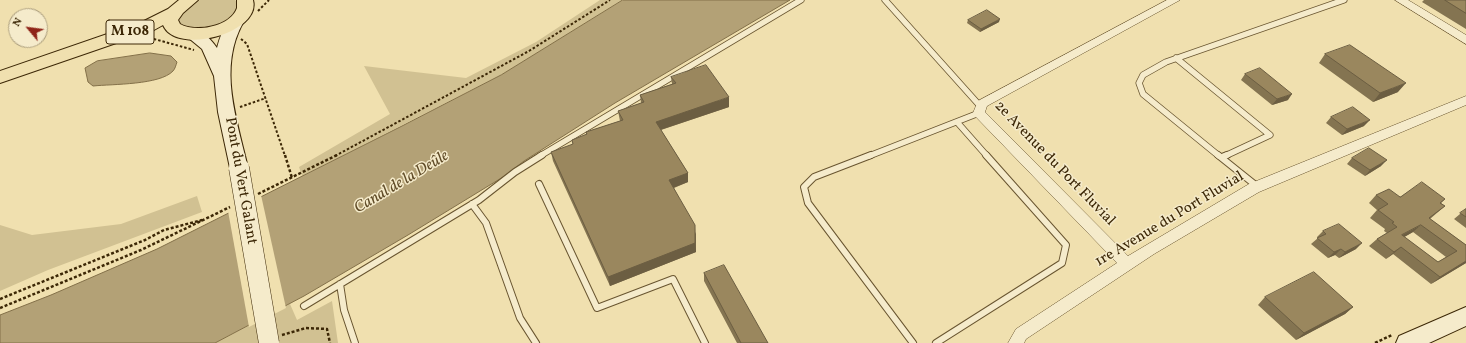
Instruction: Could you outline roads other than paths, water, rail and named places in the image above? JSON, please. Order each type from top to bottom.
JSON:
[{"type":"main road","points":[[190,0],[175,12],[172,17],[171,24],[185,34],[201,38],[208,45],[221,75]]},
{"type":"main road","points":[[185,34],[213,32],[242,10],[264,0]]},
{"type":"main road","name":"Pont du Vert Galant","points":[[242,10],[228,30],[225,40],[221,75],[238,168],[274,340]]},
{"type":"main road","name":"M 108","points":[[0,77],[85,49],[152,24],[175,12]]},
{"type":"main road","name":"M 108","points":[[85,49],[142,35],[185,34]]},
{"type":"main road","points":[[1407,343],[1466,316]]},
{"type":"street","name":"2e Avenue du Port Fluvial","points":[[1127,264],[980,110],[982,104],[1175,0]]},
{"type":"street","points":[[1400,0],[1466,40]]},
{"type":"street","name":"1re Avenue du Port Fluvial","points":[[1016,343],[1021,334],[1127,264],[1199,219],[1258,187],[1466,100]]},
{"type":"lane","points":[[304,306],[472,204],[540,156],[801,0]]},
{"type":"lane","points":[[885,0],[980,110],[957,122],[814,177],[804,188],[808,203],[913,343]]},
{"type":"lane","points":[[1258,187],[1143,94],[1138,83],[1143,75],[1166,62],[1344,0]]},
{"type":"lane","points":[[1176,58],[1270,135],[1222,157]]},
{"type":"lane","points":[[936,343],[1062,263],[1066,245],[957,122]]},
{"type":"lane","points":[[539,184],[597,308],[673,279],[705,343]]},
{"type":"lane","points":[[472,204],[486,223],[520,318],[536,343]]},
{"type":"lane","points":[[340,284],[344,310],[355,343]]},
{"type":"water","name":"Canal de la Deûle","points":[[623,0],[790,0],[615,103],[524,161],[503,177],[408,235],[304,296],[215,343],[0,343],[0,315],[51,295],[157,249],[402,126],[501,75]]},
{"type":"water","points":[[150,53],[171,56],[177,62],[174,70],[167,76],[136,83],[93,86],[88,82],[85,68],[97,61]]}]
